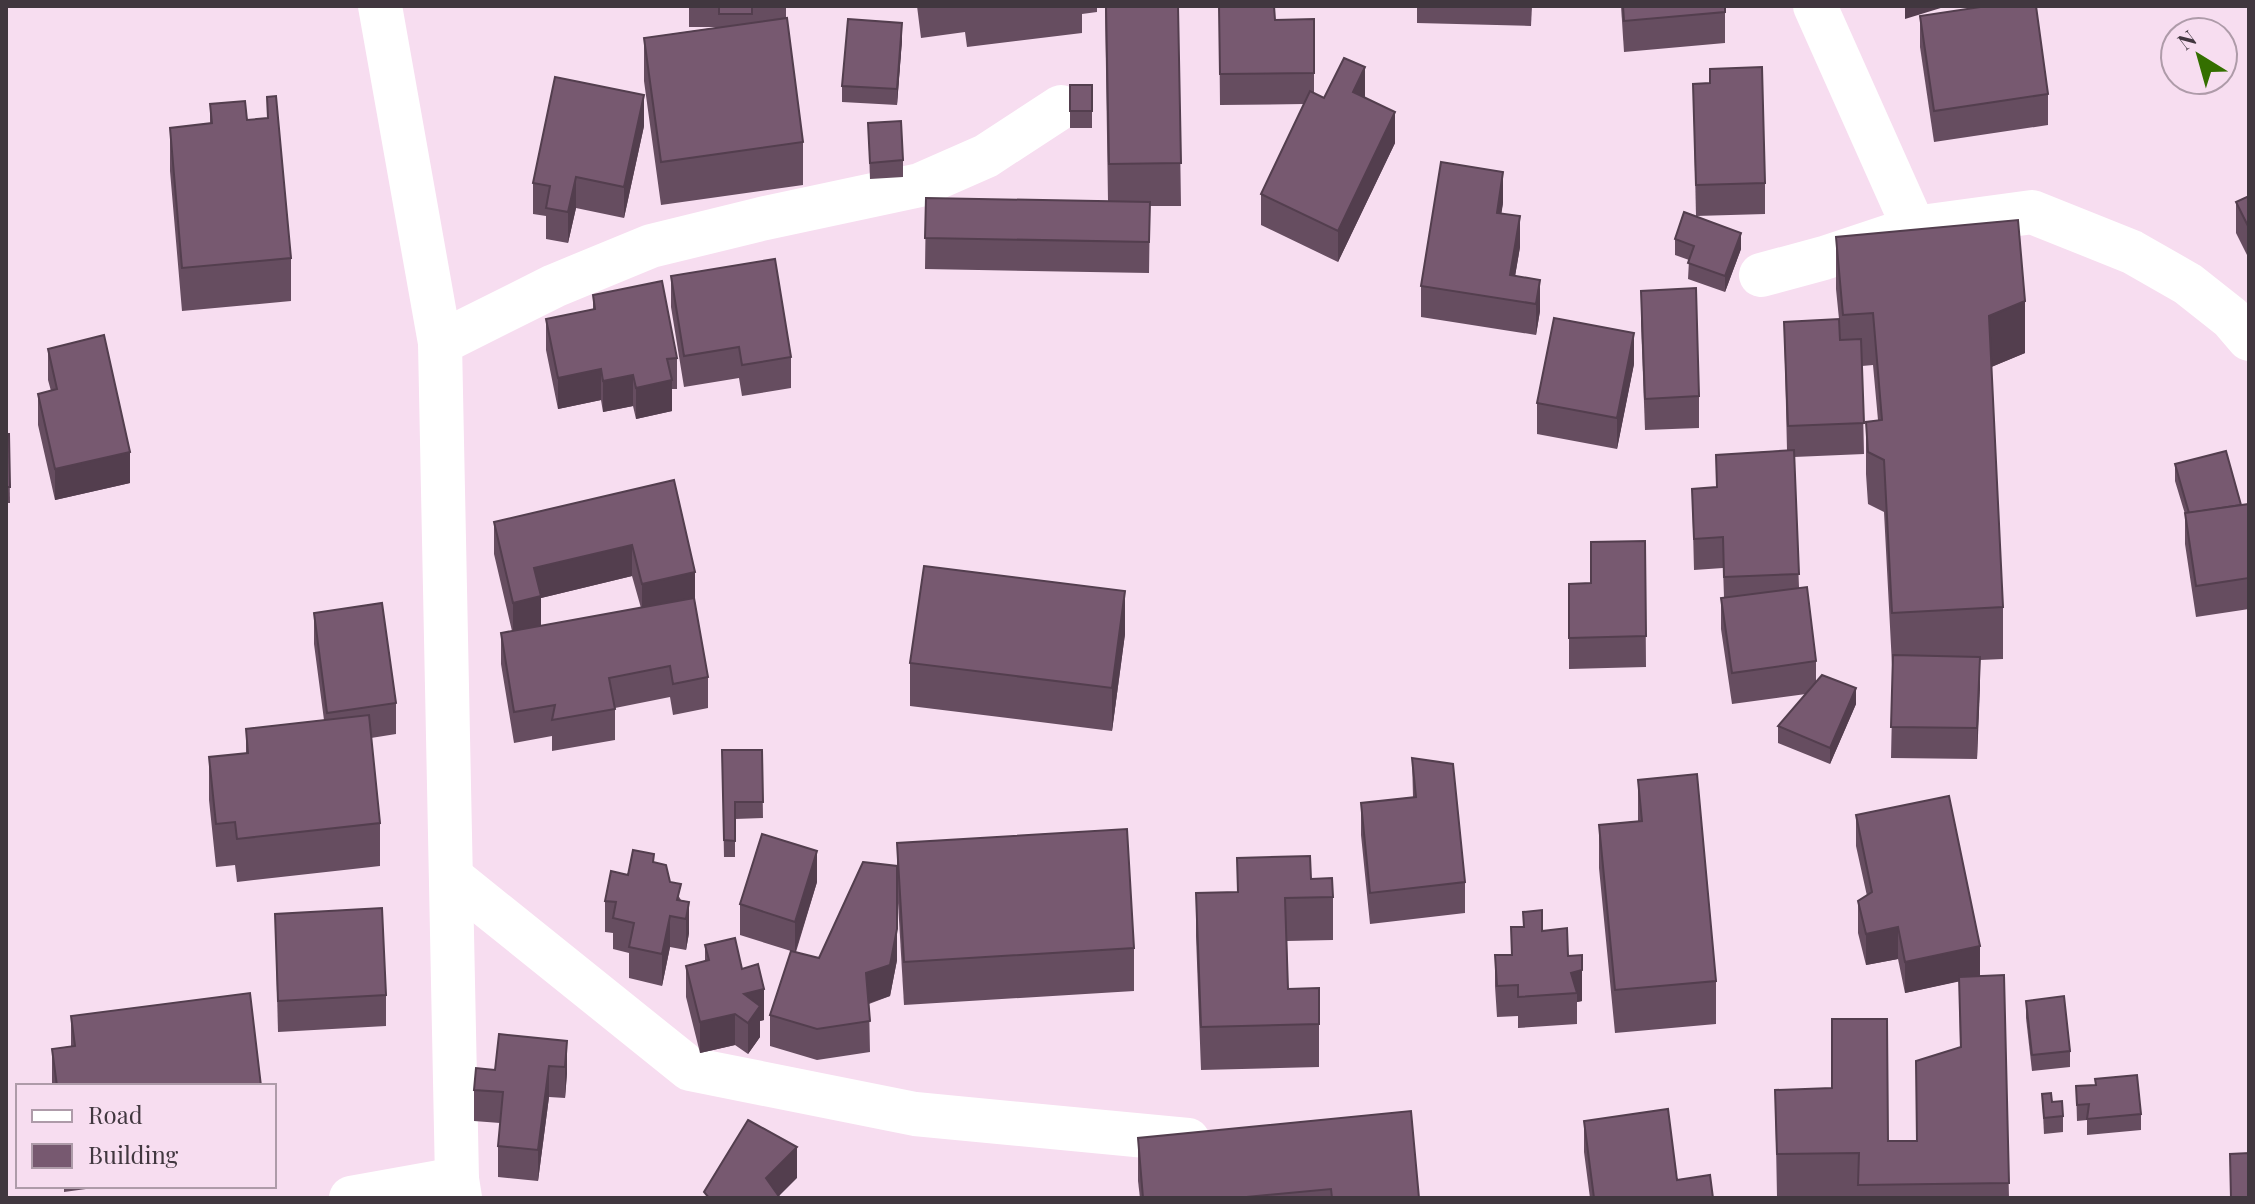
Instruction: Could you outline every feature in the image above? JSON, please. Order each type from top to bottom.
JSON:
[{"type":"street","points":[[351,1198],[458,1189],[440,343],[380,6]]},
{"type":"street","points":[[1815,6],[1914,228]]},
{"type":"street","points":[[440,343],[554,286],[651,246],[920,185],[986,156],[1061,107]]},
{"type":"street","points":[[1761,275],[1914,228],[2032,212],[2132,252],[2188,284],[2231,318],[2249,339]]},
{"type":"street","points":[[451,877],[690,1069],[915,1114],[1188,1140]]},
{"type":"building","points":[[719,6],[752,6],[752,14],[719,14]]},
{"type":"building","points":[[1106,6],[1178,6],[1181,163],[1109,164]]},
{"type":"building","points":[[1219,6],[1274,6],[1275,20],[1314,19],[1314,73],[1220,74]]},
{"type":"building","points":[[1623,6],[1725,6],[1725,12],[1624,21]]},
{"type":"building","points":[[1987,6],[2036,6],[2048,94],[1934,111],[1920,16]]},
{"type":"building","points":[[787,18],[803,142],[661,162],[644,38]]},
{"type":"building","points":[[848,19],[902,23],[897,89],[842,86]]},
{"type":"building","points":[[1344,58],[1365,67],[1353,92],[1395,112],[1338,231],[1261,194],[1310,91],[1324,98]]},
{"type":"building","points":[[1762,67],[1765,183],[1696,185],[1693,84],[1710,83],[1710,69]]},
{"type":"building","points":[[555,77],[644,95],[624,187],[576,177],[568,212],[546,208],[550,186],[533,183]]},
{"type":"building","points":[[1070,85],[1092,85],[1092,111],[1070,111]]},
{"type":"building","points":[[276,96],[291,258],[182,268],[170,128],[212,123],[210,104],[245,101],[247,120],[268,118],[267,97]]},
{"type":"building","points":[[901,121],[903,160],[870,163],[868,123]]},
{"type":"building","points":[[1441,162],[1503,172],[1497,213],[1520,216],[1510,275],[1540,280],[1536,304],[1421,286]]},
{"type":"building","points":[[2249,196],[2249,228],[2236,202]]},
{"type":"building","points":[[926,198],[1150,202],[1149,242],[925,238]]},
{"type":"building","points":[[1684,212],[1741,233],[1725,276],[1688,263],[1694,246],[1675,239]]},
{"type":"building","points":[[2018,220],[2025,301],[1989,316],[2003,607],[1892,613],[1884,460],[1868,452],[1866,422],[1882,420],[1873,313],[1843,315],[1836,237]]},
{"type":"building","points":[[775,259],[791,357],[742,365],[739,347],[684,356],[671,276]]},
{"type":"building","points":[[662,281],[677,358],[667,359],[672,380],[636,388],[633,375],[603,381],[601,369],[558,378],[546,319],[595,309],[593,295]]},
{"type":"building","points":[[1696,288],[1699,396],[1645,399],[1641,291]]},
{"type":"building","points":[[1554,318],[1634,333],[1617,418],[1537,403]]},
{"type":"building","points":[[1839,319],[1840,340],[1861,339],[1864,423],[1788,426],[1784,322]]},
{"type":"building","points":[[104,335],[130,452],[55,469],[38,394],[57,389],[48,349]]},
{"type":"building","points":[[6,434],[9,434],[10,487],[6,487]]},
{"type":"building","points":[[1794,450],[1799,574],[1724,577],[1723,537],[1694,539],[1692,489],[1717,487],[1716,455]]},
{"type":"building","points":[[2226,451],[2241,505],[2189,513],[2175,464]]},
{"type":"building","points":[[674,480],[695,572],[642,584],[632,545],[534,568],[541,596],[513,603],[494,522]]},
{"type":"building","points":[[2249,504],[2249,578],[2196,586],[2185,513]]},
{"type":"building","points":[[1645,541],[1646,636],[1569,638],[1569,584],[1591,583],[1591,542]]},
{"type":"building","points":[[924,566],[1125,591],[1112,688],[910,663]]},
{"type":"building","points":[[1807,587],[1816,661],[1732,673],[1721,598]]},
{"type":"building","points":[[694,598],[708,677],[673,684],[670,666],[609,678],[615,709],[552,720],[555,705],[514,712],[501,633]]},
{"type":"building","points":[[382,603],[396,703],[327,713],[314,613]]},
{"type":"building","points":[[1893,655],[1980,657],[1977,728],[1891,727]]},
{"type":"building","points":[[1822,675],[1856,688],[1830,748],[1778,726]]},
{"type":"building","points":[[369,715],[380,823],[237,839],[235,822],[216,824],[209,757],[248,753],[246,729]]},
{"type":"building","points":[[722,750],[762,750],[763,802],[735,802],[735,841],[724,840]]},
{"type":"building","points":[[1412,758],[1453,764],[1465,882],[1370,893],[1361,803],[1416,797]]},
{"type":"building","points":[[1697,774],[1716,981],[1615,990],[1599,825],[1642,821],[1638,780]]},
{"type":"building","points":[[1949,796],[1980,946],[1905,962],[1898,927],[1866,934],[1858,901],[1872,892],[1856,815]]},
{"type":"building","points":[[1127,829],[1134,948],[904,962],[897,843]]},
{"type":"building","points":[[762,834],[817,851],[795,922],[740,904]]},
{"type":"building","points":[[633,850],[654,854],[653,862],[666,865],[670,882],[681,884],[677,900],[689,902],[686,919],[670,916],[662,954],[629,947],[634,923],[613,918],[616,902],[605,901],[611,871],[628,875]]},
{"type":"building","points":[[1310,856],[1311,879],[1332,878],[1333,897],[1285,898],[1288,989],[1319,988],[1319,1024],[1201,1027],[1196,893],[1238,892],[1237,858]]},
{"type":"building","points":[[863,862],[897,866],[897,929],[890,965],[866,973],[870,1021],[817,1029],[770,1015],[791,951],[819,958]]},
{"type":"building","points":[[382,908],[386,995],[278,1001],[275,914]]},
{"type":"building","points":[[1542,910],[1542,931],[1567,928],[1568,956],[1582,955],[1582,970],[1571,973],[1577,993],[1518,997],[1518,985],[1497,986],[1495,955],[1512,955],[1511,927],[1524,927],[1523,912]]},
{"type":"building","points":[[735,938],[742,969],[758,964],[764,989],[744,994],[760,1006],[748,1023],[735,1014],[700,1022],[686,966],[709,960],[705,945]]},
{"type":"building","points":[[2004,975],[2009,1183],[1858,1185],[1859,1153],[1777,1154],[1775,1090],[1832,1088],[1832,1019],[1887,1019],[1888,1141],[1917,1141],[1916,1061],[1961,1047],[1959,977]]},
{"type":"building","points":[[250,993],[261,1084],[57,1084],[52,1049],[75,1046],[71,1016]]},
{"type":"building","points":[[2064,996],[2070,1051],[2032,1055],[2026,1001]]},
{"type":"building","points":[[499,1034],[567,1041],[565,1067],[549,1066],[538,1150],[498,1146],[503,1092],[474,1090],[476,1068],[495,1070]]},
{"type":"building","points":[[2137,1075],[2141,1114],[2087,1119],[2089,1104],[2077,1105],[2076,1086],[2096,1085],[2095,1079]]},
{"type":"building","points":[[2051,1093],[2052,1102],[2062,1101],[2063,1116],[2044,1118],[2042,1094]]},
{"type":"building","points":[[1668,1109],[1677,1180],[1710,1175],[1713,1198],[1594,1198],[1584,1121]]},
{"type":"building","points":[[1411,1111],[1419,1198],[1332,1198],[1331,1189],[1236,1198],[1143,1198],[1138,1138]]},
{"type":"building","points":[[748,1120],[797,1147],[766,1178],[780,1198],[709,1198],[704,1192]]},
{"type":"building","points":[[2249,1153],[2249,1198],[2231,1198],[2230,1154]]}]
